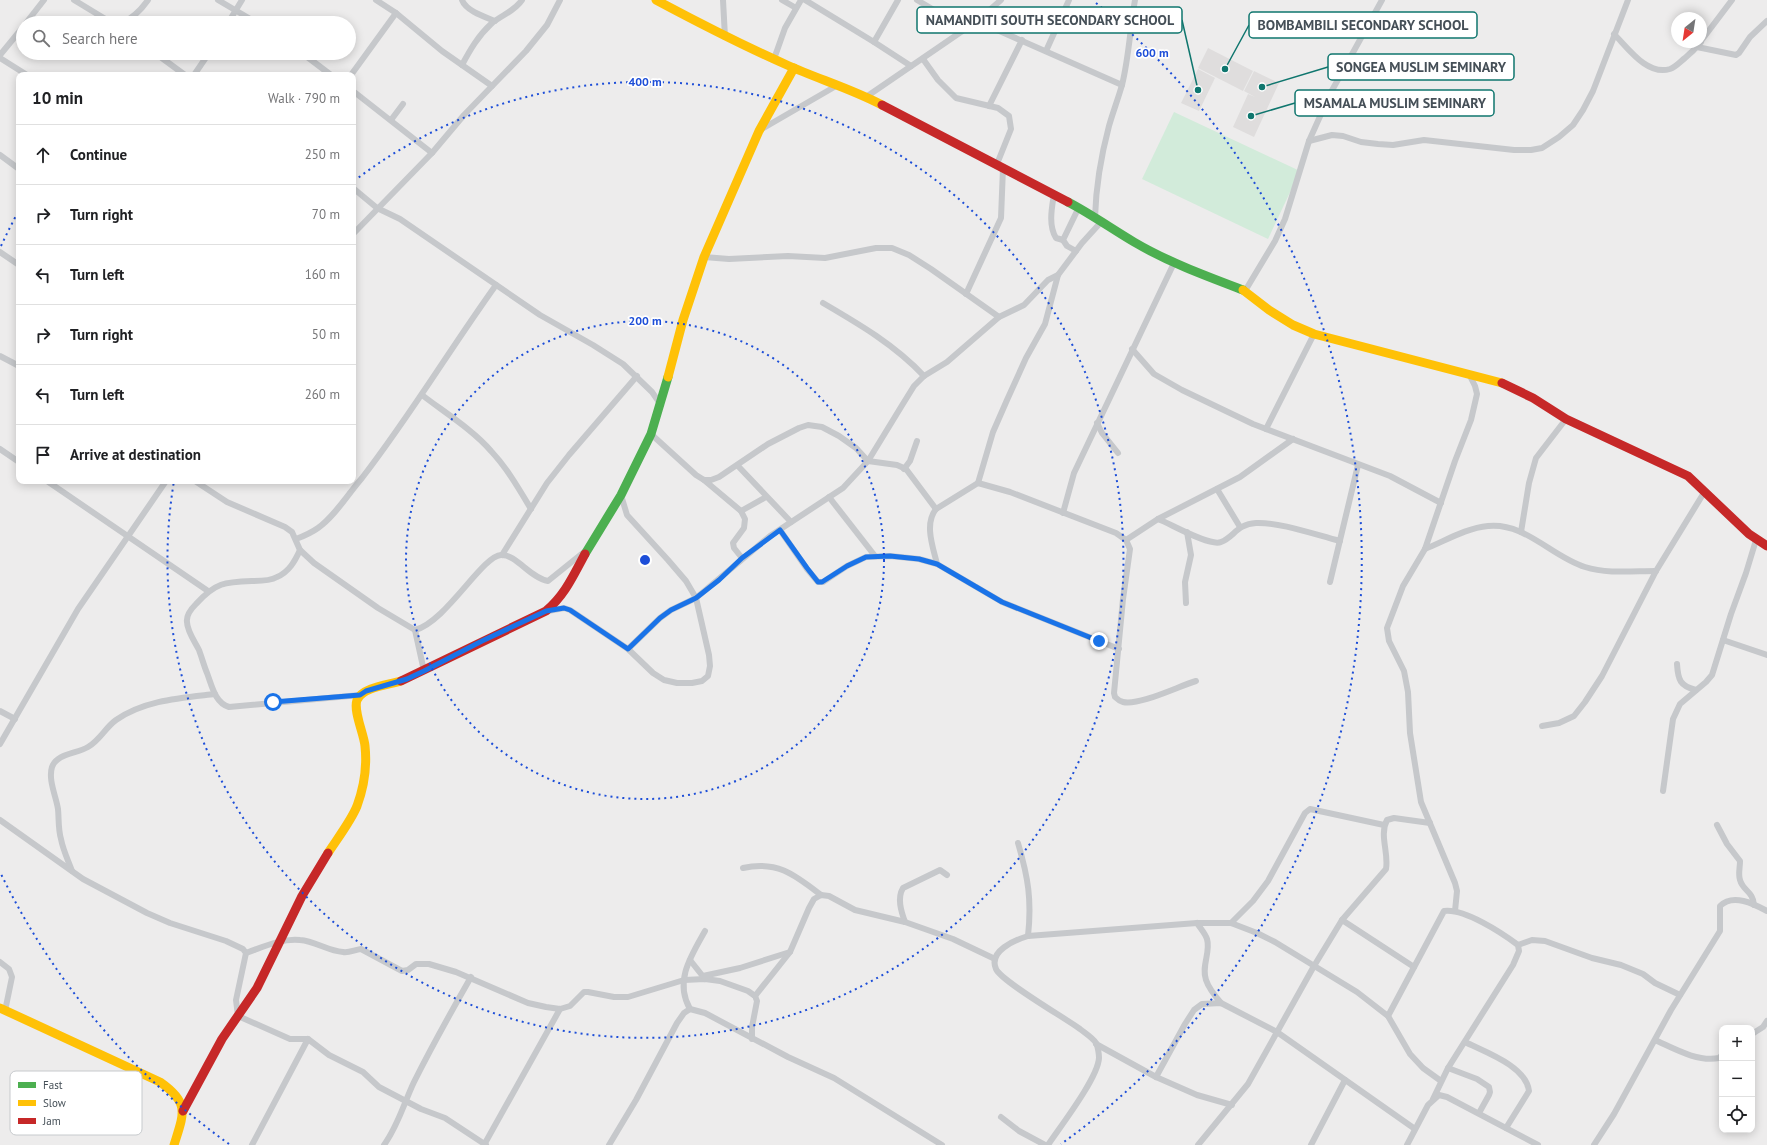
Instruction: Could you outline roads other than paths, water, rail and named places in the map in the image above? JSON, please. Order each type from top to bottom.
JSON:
[{"type":"street","points":[[31,16],[44,0]]},
{"type":"street","points":[[74,0],[100,16]]},
{"type":"street","points":[[134,16],[142,9],[148,0]]},
{"type":"street","points":[[218,0],[246,16]]},
{"type":"street","points":[[232,16],[242,0]]},
{"type":"street","points":[[376,0],[396,13],[442,51],[492,86]]},
{"type":"street","points":[[462,0],[473,10],[495,21]]},
{"type":"street","points":[[462,65],[478,39],[495,21],[514,10],[522,0]]},
{"type":"street","points":[[356,231],[432,153],[492,86],[526,51],[543,30],[560,0]]},
{"type":"street","points":[[656,0],[726,37],[794,68],[866,97],[1079,207],[1134,242],[1174,263],[1244,291],[1281,317],[1314,334],[1398,357],[1500,382],[1533,398],[1566,419],[1623,448],[1688,476],[1756,540],[1767,546]]},
{"type":"street","points":[[723,0],[726,37]]},
{"type":"street","points":[[782,0],[796,8]]},
{"type":"street","points":[[774,59],[785,28],[801,0]]},
{"type":"street","points":[[805,0],[911,66]]},
{"type":"street","points":[[874,42],[898,0]]},
{"type":"street","points":[[917,0],[966,29]]},
{"type":"street","points":[[866,97],[966,29],[1000,0]]},
{"type":"street","points":[[1046,51],[1069,0]]},
{"type":"street","points":[[937,564],[931,537],[930,523],[932,515],[936,510],[978,483],[994,432],[1007,400],[1026,358],[1045,324],[1058,275],[1098,219],[1095,201],[1099,168],[1109,125],[1122,85],[1135,0]]},
{"type":"street","points":[[1244,291],[1275,241],[1285,219],[1310,141],[1330,94],[1382,0]]},
{"type":"street","points":[[1310,141],[1332,135],[1344,136],[1361,142],[1393,145],[1424,140],[1508,149],[1531,150],[1542,148],[1559,137],[1573,125],[1583,110],[1593,91],[1628,0]]},
{"type":"street","points":[[1707,34],[1732,0]]},
{"type":"street","points":[[353,72],[396,13]]},
{"type":"street","points":[[977,21],[1122,85]]},
{"type":"street","points":[[1707,46],[1736,54],[1750,37],[1767,21]]},
{"type":"street","points":[[1614,34],[1638,59],[1649,66],[1661,70],[1671,69],[1695,48]]},
{"type":"street","points":[[0,55],[16,36]]},
{"type":"street","points":[[989,106],[1022,40]]},
{"type":"street","points":[[0,58],[22,72]]},
{"type":"street","points":[[923,59],[938,80],[956,98],[998,108],[1009,116],[1011,129],[1000,166],[1001,218],[966,294]]},
{"type":"street","points":[[165,60],[181,72]]},
{"type":"street","points":[[196,72],[204,60]]},
{"type":"street","points":[[311,60],[327,72]]},
{"type":"street","points":[[174,1145],[183,1111],[222,1039],[257,988],[302,896],[357,807],[366,764],[365,744],[356,708],[357,700],[360,695],[366,691],[407,679],[546,611],[558,602],[587,550],[621,495],[652,434],[683,320],[704,257],[759,131],[794,68]]},
{"type":"street","points":[[759,131],[836,86]]},
{"type":"street","points":[[356,93],[432,153]]},
{"type":"street","points":[[391,120],[403,104]]},
{"type":"street","points":[[0,155],[16,167]]},
{"type":"street","points":[[356,190],[377,208],[406,223],[540,315],[593,344],[623,364],[637,376],[661,404]]},
{"type":"street","points":[[1054,194],[1051,211],[1053,231],[1056,238],[1063,240],[1067,246],[1076,251]]},
{"type":"street","points":[[1063,240],[1079,207]]},
{"type":"street","points":[[704,257],[729,259],[788,256],[825,258],[876,248],[892,248],[915,259],[998,317]]},
{"type":"street","points":[[0,252],[16,263]]},
{"type":"street","points":[[1063,513],[1074,473],[1174,263]]},
{"type":"street","points":[[628,649],[660,618],[671,610],[696,598],[719,580],[742,558],[791,522],[843,488],[868,460],[904,401],[924,376],[947,362],[998,317],[1024,306],[1048,280],[1058,275]]},
{"type":"street","points":[[356,484],[374,462],[422,395],[467,325],[496,285]]},
{"type":"street","points":[[823,303],[888,343],[911,362],[924,376]]},
{"type":"street","points":[[1266,429],[1314,334]]},
{"type":"street","points":[[1132,349],[1154,374],[1213,405],[1266,429],[1390,476],[1441,502]]},
{"type":"street","points":[[0,356],[16,364]]},
{"type":"street","points":[[1456,911],[1455,883],[1421,802],[1410,733],[1408,692],[1404,670],[1389,641],[1387,628],[1403,586],[1425,549],[1476,403],[1477,394],[1469,374]]},
{"type":"street","points":[[200,484],[227,502],[285,527],[296,539],[300,550],[333,577],[378,608],[415,630],[424,628],[436,618],[491,560],[502,555],[547,483],[637,376]]},
{"type":"street","points":[[422,395],[458,422],[491,450],[511,476],[531,509]]},
{"type":"street","points":[[1521,532],[1529,483],[1536,458],[1566,419]]},
{"type":"street","points":[[1097,423],[1102,433],[1118,453]]},
{"type":"street","points":[[704,480],[711,480],[719,477],[738,466],[768,444],[808,425],[822,427],[839,436],[856,448],[868,460],[897,465],[904,469],[912,476],[936,510]]},
{"type":"street","points":[[652,434],[696,475],[741,511],[746,519],[746,524],[733,543],[734,548],[742,558]]},
{"type":"street","points":[[1126,540],[1158,519],[1240,477],[1293,439]]},
{"type":"street","points":[[904,469],[913,455],[917,441]]},
{"type":"street","points":[[0,449],[16,460]]},
{"type":"street","points":[[1330,582],[1358,465]]},
{"type":"street","points":[[738,466],[791,522]]},
{"type":"street","points":[[978,483],[1010,492],[1116,533],[1126,540],[1130,549],[1123,599],[1114,693],[1118,700],[1124,702],[1148,699],[1196,681]]},
{"type":"street","points":[[51,484],[74,501],[128,535],[208,591]]},
{"type":"street","points":[[0,744],[78,609],[164,484]]},
{"type":"street","points":[[296,539],[319,528],[356,484]]},
{"type":"street","points":[[1217,489],[1240,527]]},
{"type":"street","points":[[1542,726],[1559,723],[1574,716],[1585,702],[1602,676],[1656,571],[1705,491]]},
{"type":"street","points":[[546,611],[564,608],[570,610],[628,649],[652,673],[664,680],[677,683],[692,683],[702,681],[708,676],[710,666],[696,598],[682,576],[626,516],[621,495]]},
{"type":"street","points":[[741,511],[766,497]]},
{"type":"street","points":[[829,497],[875,556]]},
{"type":"street","points":[[1158,519],[1207,541],[1216,543],[1222,542],[1240,527],[1254,523],[1269,524],[1340,541]]},
{"type":"street","points":[[1425,549],[1470,530],[1488,526],[1505,526],[1521,532],[1584,567],[1601,571],[1656,571]]},
{"type":"street","points":[[780,530],[818,582],[822,582],[847,566],[866,557],[875,556],[919,559],[937,564],[1002,602],[1119,649]]},
{"type":"street","points":[[1186,603],[1185,582],[1191,555],[1187,532]]},
{"type":"street","points":[[1663,791],[1672,719],[1680,704],[1712,675],[1756,540]]},
{"type":"street","points":[[300,550],[296,560],[278,577],[265,581],[227,582],[208,591],[188,616],[187,622],[215,694],[219,702],[224,706],[229,707],[360,695]]},
{"type":"street","points":[[502,555],[509,557],[540,579],[548,580],[587,550]]},
{"type":"street","points":[[415,630],[424,671]]},
{"type":"street","points":[[1723,640],[1767,655]]},
{"type":"street","points":[[1677,664],[1680,682],[1687,688],[1696,690]]},
{"type":"street","points":[[72,870],[61,840],[58,808],[52,782],[52,766],[57,760],[92,745],[103,735],[112,723],[133,711],[165,701],[215,694]]},
{"type":"street","points":[[0,711],[15,719]]},
{"type":"street","points":[[1231,923],[1253,901],[1268,881],[1306,813],[1310,809],[1384,825]]},
{"type":"street","points":[[1198,1145],[1248,1084],[1314,966],[1342,920],[1386,869],[1384,825],[1387,820],[1394,818],[1430,823]]},
{"type":"street","points":[[0,820],[83,879],[147,913],[170,923],[226,940],[243,949],[246,953]]},
{"type":"street","points":[[1717,826],[1727,844],[1740,861],[1738,874],[1740,881],[1753,895],[1754,904]]},
{"type":"street","points":[[1018,842],[1025,866],[1030,902],[1028,936]]},
{"type":"street","points":[[743,868],[766,865],[779,868],[792,874],[821,895],[829,896],[860,912],[905,922],[953,939],[995,958]]},
{"type":"street","points":[[905,922],[902,914],[900,896],[903,888],[940,870],[947,875]]},
{"type":"street","points":[[755,996],[790,952],[809,908],[814,899],[821,895]]},
{"type":"street","points":[[1594,1145],[1614,1114],[1680,995],[1720,931],[1720,906],[1734,900],[1754,904],[1767,911]]},
{"type":"street","points":[[1388,1016],[1444,911],[1456,911],[1491,926],[1518,945],[1519,951],[1513,965],[1448,1068],[1433,1099],[1428,1105],[1406,1145]]},
{"type":"street","points":[[1342,920],[1414,967]]},
{"type":"street","points":[[1197,923],[1205,934],[1208,943],[1204,967],[1205,978],[1211,990],[1221,1003],[1278,1032],[1415,1129]]},
{"type":"street","points":[[1232,1105],[1197,1095],[1156,1077],[1096,1044],[1069,1021],[1000,975],[995,968],[995,958],[1011,941],[1028,936],[1197,923],[1231,923],[1263,936],[1357,992],[1388,1016],[1410,1054],[1423,1068],[1441,1081]]},
{"type":"street","points":[[690,1009],[683,993],[684,980],[690,960],[705,931]]},
{"type":"street","points":[[246,953],[279,942],[302,940],[342,952],[352,952],[361,949],[402,971],[405,971],[416,964],[429,964],[471,977],[528,1003],[560,1009],[570,1006],[584,992],[614,997],[628,997],[684,980],[704,977],[740,968],[790,952]]},
{"type":"street","points":[[1518,945],[1532,940],[1545,941],[1592,958],[1621,965],[1643,974],[1680,995]]},
{"type":"street","points":[[259,949],[274,954]]},
{"type":"street","points":[[238,1016],[236,1000],[246,953]]},
{"type":"street","points":[[690,960],[704,977],[748,991],[755,996],[757,1001],[753,1022],[752,1039]]},
{"type":"street","points":[[0,962],[9,969],[12,977],[3,1009],[136,1071]]},
{"type":"street","points":[[384,1145],[394,1129],[405,1101],[437,1035],[471,977]]},
{"type":"street","points":[[1156,1077],[1194,1010],[1202,1004],[1221,1003]]},
{"type":"street","points":[[238,1016],[290,1039],[308,1039],[329,1055],[363,1072],[379,1087],[429,1113],[445,1118],[484,1145],[560,1009]]},
{"type":"street","points":[[609,1145],[636,1100],[677,1022],[684,1013],[690,1009],[705,1012],[752,1039],[834,1078],[942,1145]]},
{"type":"street","points":[[1755,1032],[1763,1027],[1767,1021]]},
{"type":"street","points":[[252,1145],[308,1039]]},
{"type":"street","points":[[1655,1040],[1689,1055],[1703,1059],[1719,1058]]},
{"type":"street","points":[[1465,1042],[1515,1069],[1524,1077],[1529,1091],[1506,1128]]},
{"type":"street","points":[[1001,1116],[1019,1131],[1047,1145],[1095,1073],[1099,1059],[1096,1044]]},
{"type":"street","points":[[1448,1068],[1477,1079],[1489,1087],[1490,1092],[1478,1113]]},
{"type":"street","points":[[142,1074],[173,1090],[182,1100],[183,1111]]},
{"type":"street","points":[[1311,1145],[1345,1080]]},
{"type":"street","points":[[1433,1099],[1439,1095],[1447,1097],[1538,1145]]},
{"type":"place","name":"BOMBAMBILI SECONDARY SCHOOL","points":[[1225,69]]},
{"type":"place","name":"SONGEA MUSLIM SEMINARY","points":[[1262,87]]},
{"type":"place","name":"NAMANDITI SOUTH SECONDARY SCHOOL","points":[[1198,90]]},
{"type":"place","name":"MSAMALA MUSLIM SEMINARY","points":[[1251,116]]}]
